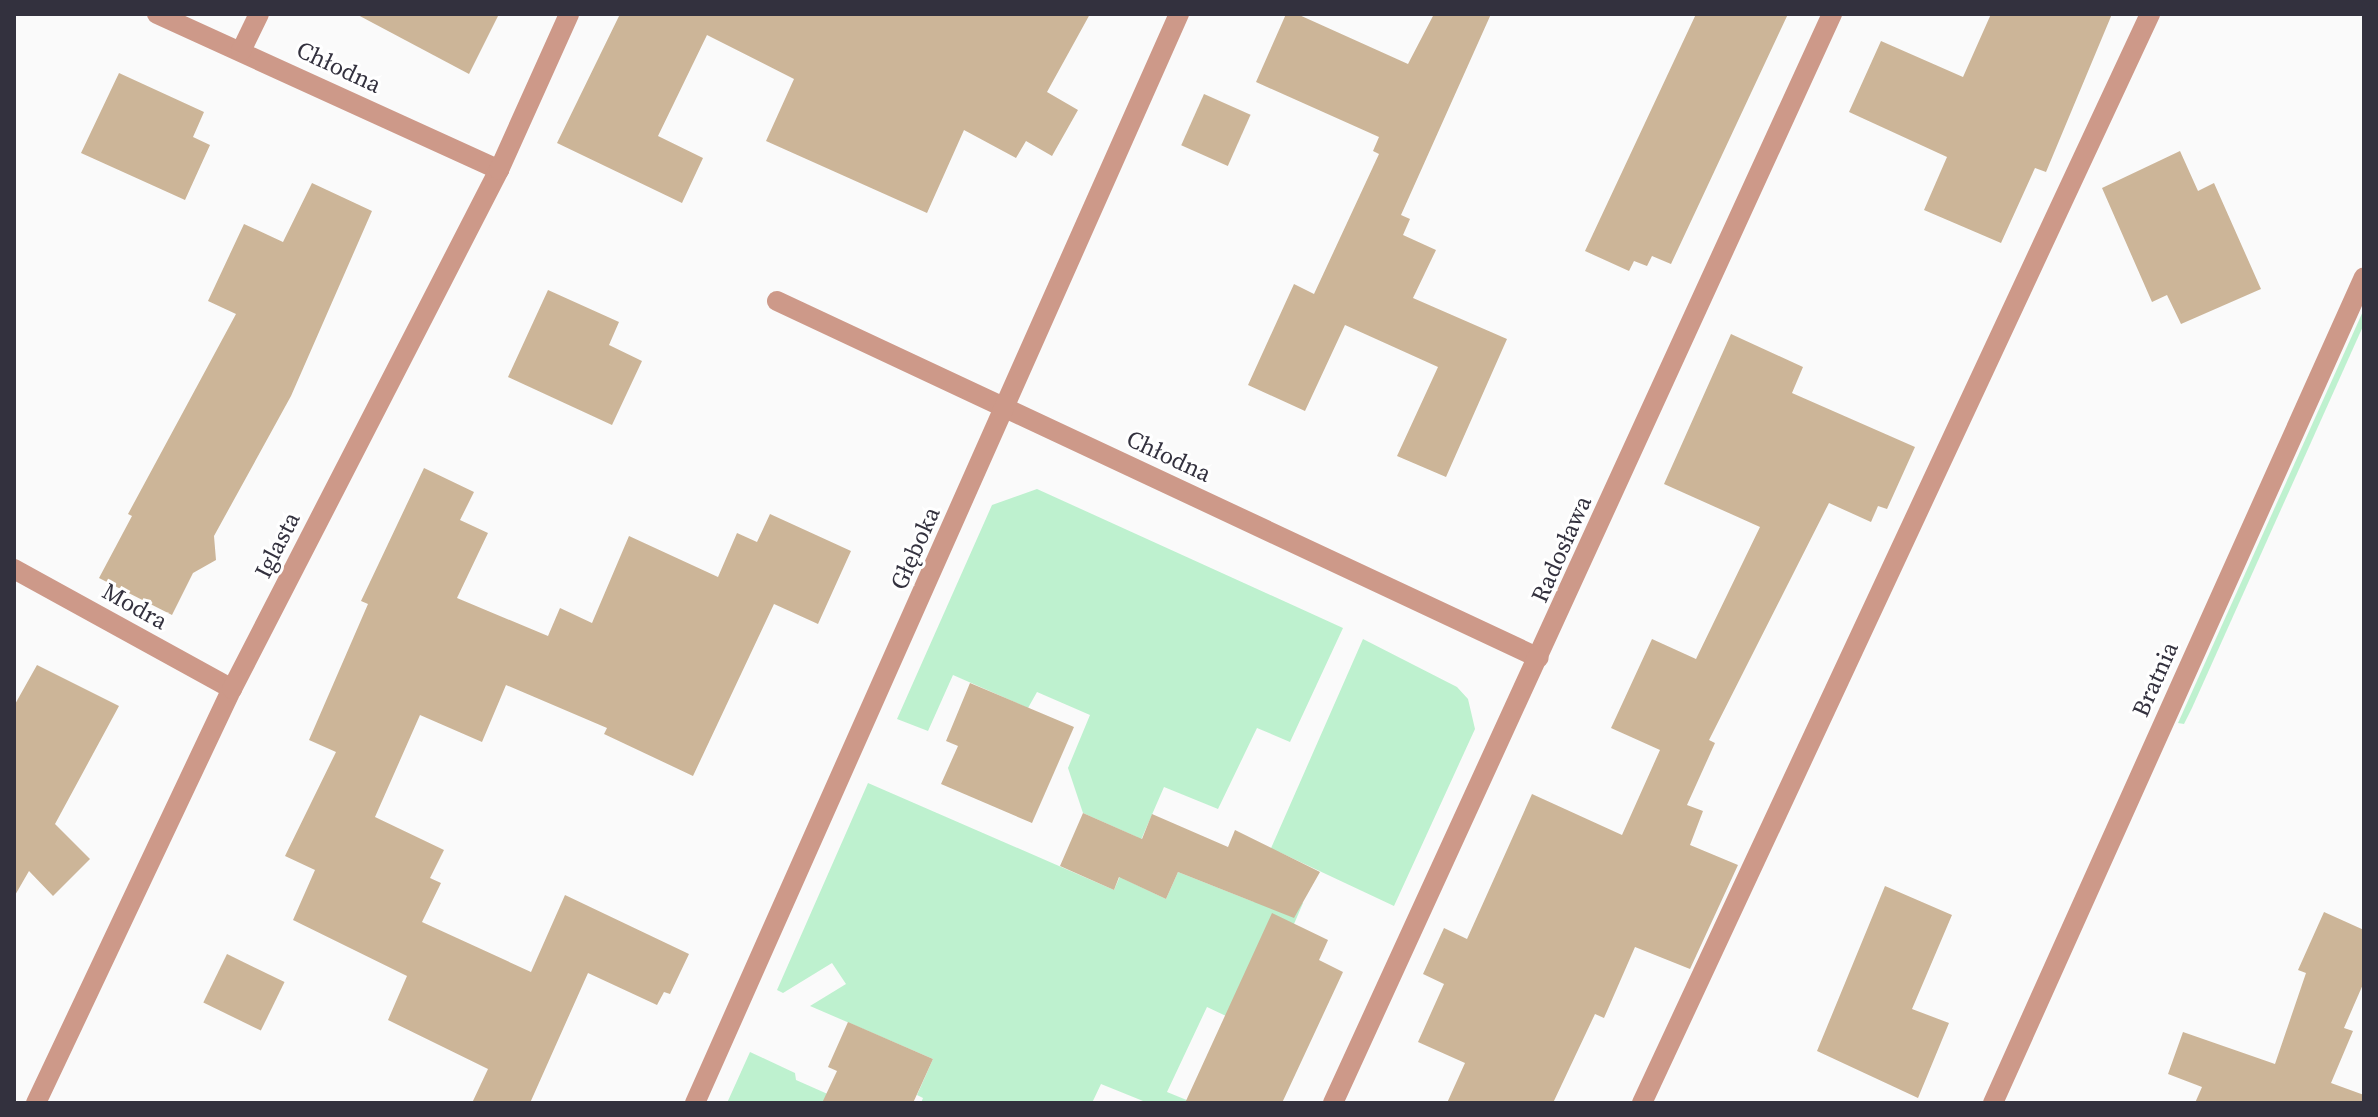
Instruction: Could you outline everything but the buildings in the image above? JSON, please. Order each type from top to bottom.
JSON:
[{"type":"street","name":"Chłodna","points":[[157,14],[499,170]]},
{"type":"street","points":[[241,51],[259,14]]},
{"type":"street","name":"Iglasta","points":[[36,1103],[232,689],[499,170],[569,14]]},
{"type":"street","name":"Głęboka","points":[[695,1103],[1179,14]]},
{"type":"street","name":"Radosława","points":[[1333,1103],[1832,14]]},
{"type":"street","points":[[1642,1103],[2150,14]]},
{"type":"street","name":"Bratnia","points":[[1993,1103],[2364,277]]},
{"type":"street","name":"Chłodna","points":[[777,301],[1539,658]]},
{"type":"street","name":"Modra","points":[[14,569],[232,689]]},
{"type":"green space","points":[[2364,309],[2364,324],[2192,708],[2184,724],[2178,723]]},
{"type":"green space","points":[[1037,489],[1343,628],[1290,742],[1257,728],[1218,809],[1164,787],[1124,879],[1166,899],[1178,872],[1254,902],[1264,884],[1303,903],[1294,924],[1226,1016],[1207,1007],[1167,1092],[1194,1103],[1148,1103],[1101,1084],[1092,1103],[921,1103],[923,1098],[917,1095],[933,1059],[810,1006],[846,984],[832,963],[783,993],[777,990],[868,783],[1114,890],[1137,837],[1083,813],[1068,768],[1090,715],[1037,692],[1028,708],[953,675],[928,731],[897,719],[992,505]]},
{"type":"green space","points":[[1363,639],[1457,687],[1468,699],[1475,729],[1394,906],[1279,852],[1265,862]]},
{"type":"green space","points":[[750,1052],[795,1073],[796,1080],[848,1103],[727,1103]]}]
